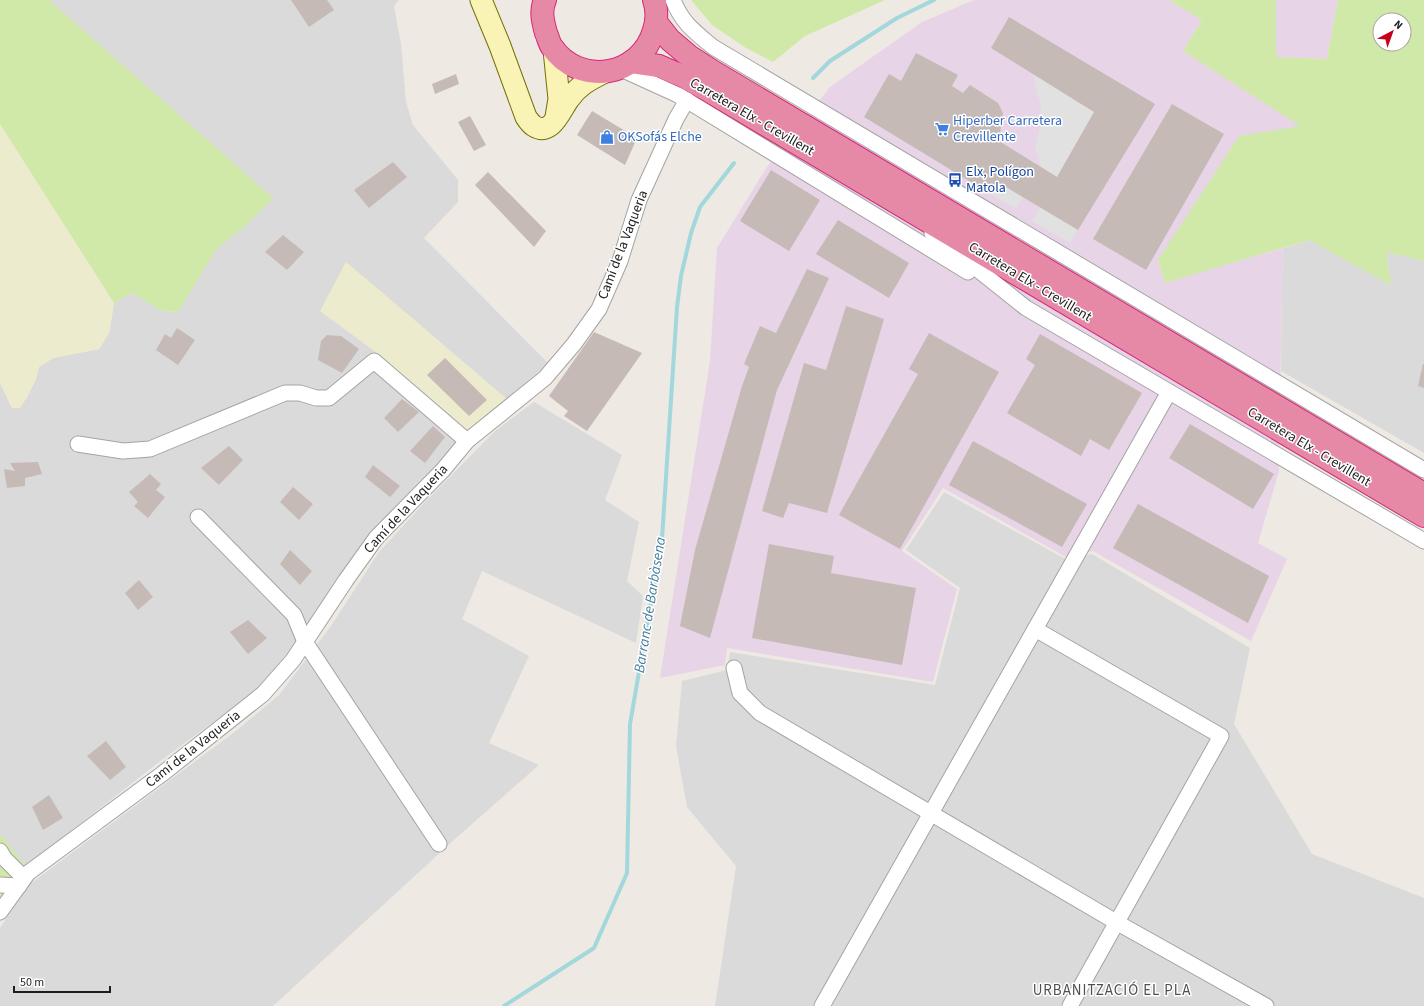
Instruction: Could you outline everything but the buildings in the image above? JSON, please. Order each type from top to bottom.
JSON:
[{"type":"highway","points":[[618,68],[639,57],[652,40],[656,22],[654,0]]},
{"type":"highway","points":[[540,4],[542,20],[550,45],[554,50]]},
{"type":"highway","name":"Carretera Elx - Crevillent","points":[[656,22],[670,40],[688,56],[712,71],[1424,494]]},
{"type":"highway","name":"Carretera Elx - Crevillent","points":[[554,50],[560,57],[576,68],[659,66],[682,76],[1424,516]]},
{"type":"street","points":[[481,0],[500,46],[526,117],[534,126],[544,129],[551,126],[569,99],[584,82],[618,68],[687,100],[1026,308],[1424,541]]},
{"type":"street","points":[[673,0],[676,8],[688,26],[713,47],[1424,470]]},
{"type":"street","points":[[554,50],[559,99],[556,120]]},
{"type":"street","name":"Camí de la Vaqueria","points":[[0,912],[28,873],[162,774],[263,694],[293,660],[376,538],[443,470],[467,440],[545,378],[574,344],[599,309],[620,261],[639,200],[676,119],[687,100]]},
{"type":"street","points":[[830,142],[975,203]]},
{"type":"street","points":[[884,195],[1026,308]]},
{"type":"street","points":[[78,444],[123,451],[150,449],[285,393],[300,393],[316,398],[329,398],[374,361],[467,440]]},
{"type":"street","points":[[823,1006],[1169,392]]},
{"type":"street","points":[[198,517],[294,615],[305,642],[439,844]]},
{"type":"street","points":[[1035,629],[1221,736],[1070,1006]]},
{"type":"street","points":[[734,668],[740,693],[760,713],[1116,922],[1266,1006]]},
{"type":"street","points":[[0,851],[21,882],[0,885]]},
{"type":"shaded area","points":[[48,0],[399,0],[394,6],[401,44],[406,102],[413,125],[458,180],[458,202],[424,238],[548,363],[508,399],[320,311],[372,349],[466,431],[434,471],[356,552],[294,645],[257,690],[163,759],[26,866],[0,851],[0,383],[12,408],[26,399],[36,379],[39,367],[53,358],[99,349],[109,333],[114,303],[132,293],[162,311],[178,312],[217,248],[245,226]]},
{"type":"shaded area","points":[[974,0],[1169,0],[1202,20],[1183,51],[1301,126],[1158,260],[1165,282],[1284,248],[1282,277],[1279,471],[1258,543],[1287,559],[1251,641],[1093,551],[1066,557],[943,488],[902,551],[957,589],[933,682],[727,648],[725,665],[660,678],[710,361],[717,248],[767,167],[830,87],[922,22]]},
{"type":"shaded area","points":[[1276,0],[1338,0],[1327,59],[1276,57]]},
{"type":"shaded area","points":[[1033,74],[1094,112],[1057,177],[1041,167],[1035,148],[1041,124],[1041,108]]},
{"type":"shaded area","points":[[0,124],[114,303],[109,333],[99,349],[53,358],[39,367],[36,379],[20,408],[12,408],[0,383]]},
{"type":"shaded area","points":[[996,181],[1023,197],[1016,209],[989,193]]},
{"type":"shaded area","points":[[1040,207],[1078,230],[1070,243],[1032,221]]},
{"type":"shaded area","points":[[1309,240],[1391,285],[1386,252],[1424,261],[1424,453],[1281,371],[1282,277],[1284,248]]},
{"type":"shaded area","points":[[346,262],[508,400],[466,431],[372,349],[320,311]]},
{"type":"shaded area","points":[[534,402],[622,455],[605,500],[639,522],[627,581],[643,596],[636,643],[482,571],[462,619],[529,656],[489,743],[539,765],[455,839],[273,1006],[0,1006],[0,928],[30,884],[236,731],[279,695],[331,626],[379,552],[426,501],[495,431]]},
{"type":"shaded area","points":[[944,492],[1067,560],[1092,554],[1250,648],[1234,724],[1312,854],[1424,898],[1424,1006],[715,1006],[736,866],[687,807],[676,746],[682,681],[727,670],[730,652],[935,685],[960,588],[906,550]]},
{"type":"green space","points":[[0,0],[49,0],[273,198],[245,226],[217,248],[178,312],[162,311],[132,293],[114,303],[0,124]]},
{"type":"green space","points":[[691,0],[885,0],[805,36],[773,62],[746,48],[712,25]]},
{"type":"green space","points":[[1169,0],[1276,0],[1276,57],[1327,59],[1338,0],[1424,0],[1424,261],[1386,252],[1391,285],[1309,240],[1165,283],[1158,260],[1239,136],[1300,126],[1183,51],[1202,20]]},
{"type":"green space","points":[[0,834],[26,866],[0,901]]},
{"type":"waterway","name":"Barranc de Barbàsena","points":[[813,78],[830,61],[897,18],[934,0]]},
{"type":"waterway","name":"Barranc de Barbàsena","points":[[504,1006],[594,948],[627,873],[630,724],[662,539],[677,307],[681,276],[691,233],[700,207],[734,163]]},
{"type":"place","name":"Hiperber Carretera Crevillente","points":[[942,129]]},
{"type":"place","name":"OKSofás Elche","points":[[607,137]]},
{"type":"place","name":"Elx, Polígon Matola","points":[[955,180]]},
{"type":"district","name":"URBANITZACIÓ EL PLA","points":[[1112,990]]}]
